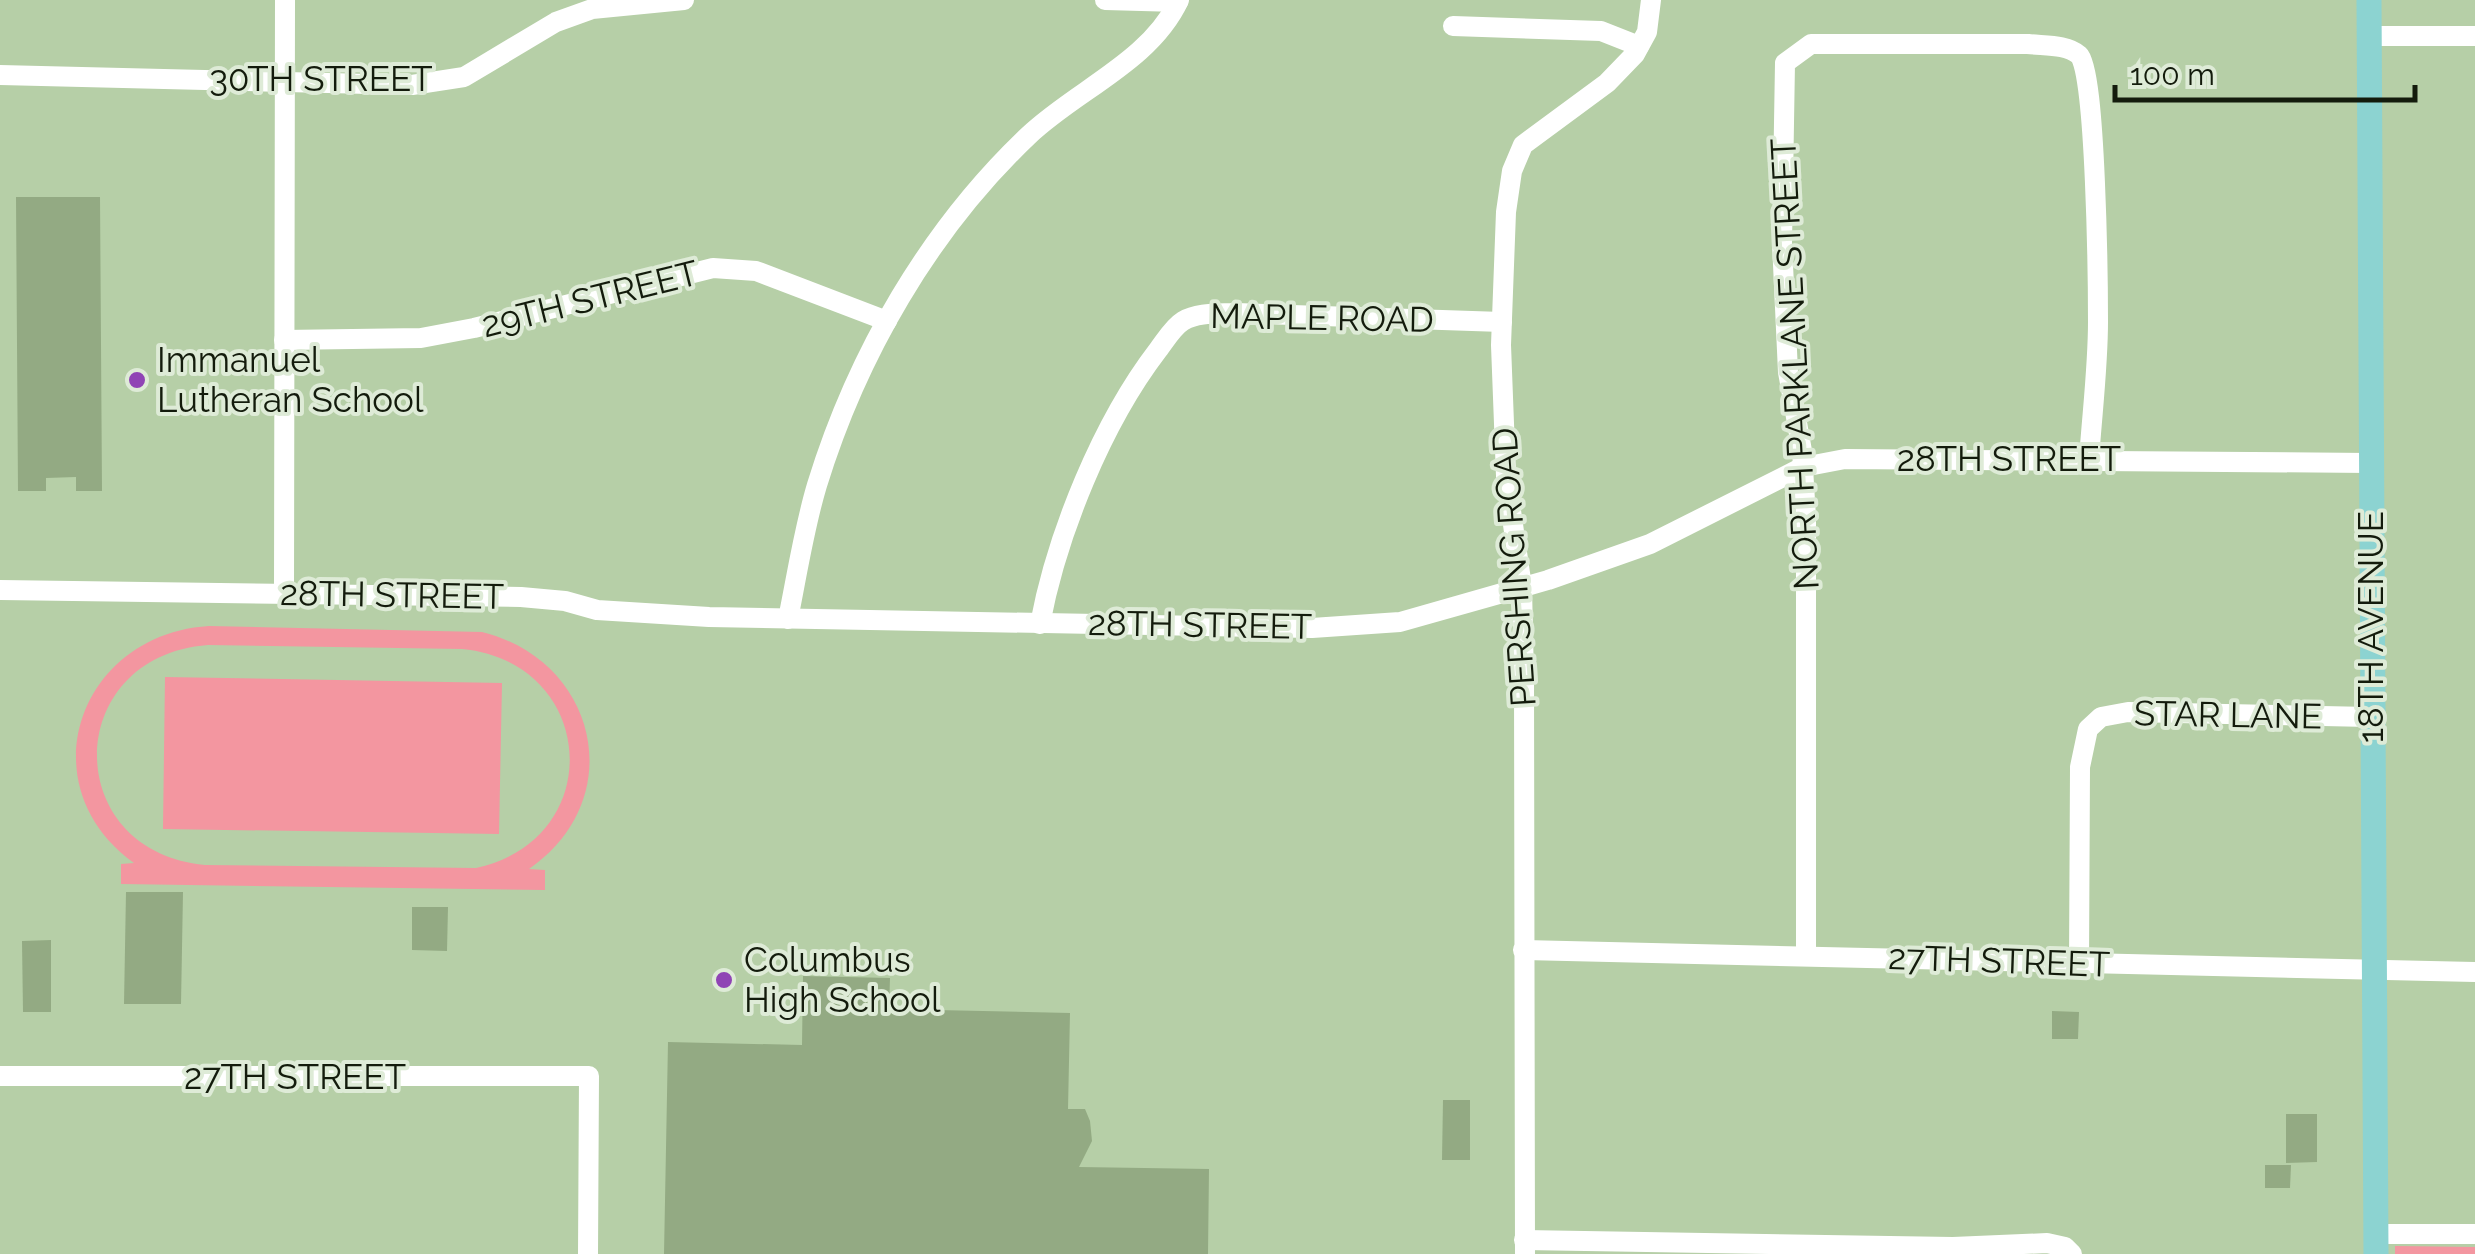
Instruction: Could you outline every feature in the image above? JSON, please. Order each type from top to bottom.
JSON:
[{"type":"main road","name":"18TH AVENUE","points":[[2369,0],[2370,717],[2376,1244]]},
{"type":"street","points":[[284,0],[284,594]]},
{"type":"street","name":"30TH STREET","points":[[0,75],[412,86],[464,77],[556,22],[592,9],[684,0]]},
{"type":"street","points":[[788,619],[822,470],[846,400],[903,292],[959,211],[1028,135],[1158,36],[1178,1],[1105,0]]},
{"type":"street","name":"PERSHING ROAD","points":[[1524,1247],[1522,587],[1506,476],[1502,322],[1506,212],[1512,171],[1524,145],[1607,83],[1647,32],[1651,0]]},
{"type":"street","points":[[1453,26],[1600,31],[1639,46]]},
{"type":"street","points":[[2369,36],[2475,36]]},
{"type":"street","name":"NORTH PARKLANE STREET","points":[[1806,954],[1803,467],[1788,372],[1784,280],[1785,63],[1810,44],[2064,47],[2079,54],[2086,65],[2092,138],[2098,325],[2089,460]]},
{"type":"street","name":"29TH STREET","points":[[284,340],[421,338],[713,268],[756,271],[887,322]]},
{"type":"street","name":"MAPLE ROAD","points":[[1040,624],[1071,509],[1137,378],[1179,323],[1194,316],[1236,314],[1502,322]]},
{"type":"street","name":"28TH STREET","points":[[0,590],[521,597],[597,610],[788,619],[1312,628],[1400,622],[1522,587],[1650,544],[1803,467],[1845,458],[2370,463]]},
{"type":"street","name":"STAR LANE","points":[[2079,965],[2080,767],[2088,729],[2101,717],[2128,712],[2370,717]]},
{"type":"street","name":"27TH STREET","points":[[1523,950],[2475,972]]},
{"type":"street","name":"27TH STREET","points":[[0,1076],[589,1076],[588,1254]]},
{"type":"street","points":[[2376,1244],[2475,1234]]},
{"type":"street","points":[[1524,1247],[1953,1248],[2033,1242],[2065,1247],[2072,1254]]},
{"type":"shaded area","points":[[209,626],[482,632],[521,648],[552,671],[574,701],[587,735],[589,771],[581,807],[561,840],[529,869],[545,870],[545,890],[121,884],[121,864],[134,863],[101,831],[82,794],[76,756],[82,718],[100,684],[127,655],[164,635]],"holes":[[[208,645],[462,649],[507,661],[540,685],[561,716],[570,752],[566,789],[549,823],[519,851],[476,868],[205,865],[157,852],[123,826],[103,792],[97,754],[104,716],[125,682],[160,657]]]},
{"type":"shaded area","points":[[165,677],[502,683],[499,834],[163,829]]},
{"type":"shaded area","points":[[2395,1246],[2475,1247],[2475,1254],[2395,1254]]},
{"type":"building","points":[[16,197],[100,197],[102,491],[76,491],[76,477],[46,478],[46,491],[18,491]]},
{"type":"building","points":[[126,892],[183,892],[181,1004],[124,1004]]},
{"type":"building","points":[[412,907],[448,907],[447,951],[412,950]]},
{"type":"building","points":[[51,940],[51,1012],[23,1012],[22,941]]},
{"type":"building","points":[[803,976],[890,978],[889,1009],[1070,1013],[1068,1109],[1085,1109],[1092,1141],[1079,1167],[1209,1169],[1208,1254],[664,1254],[668,1042],[802,1045]]},
{"type":"building","points":[[2052,1011],[2079,1012],[2078,1039],[2052,1039]]},
{"type":"building","points":[[1443,1100],[1470,1100],[1470,1160],[1442,1160]]},
{"type":"building","points":[[2286,1114],[2317,1114],[2317,1162],[2286,1163]]},
{"type":"building","points":[[2265,1165],[2291,1165],[2290,1188],[2265,1188]]},
{"type":"place","name":"Immanuel Lutheran School","points":[[137,380]]},
{"type":"place","name":"Columbus High School","points":[[724,980]]}]
